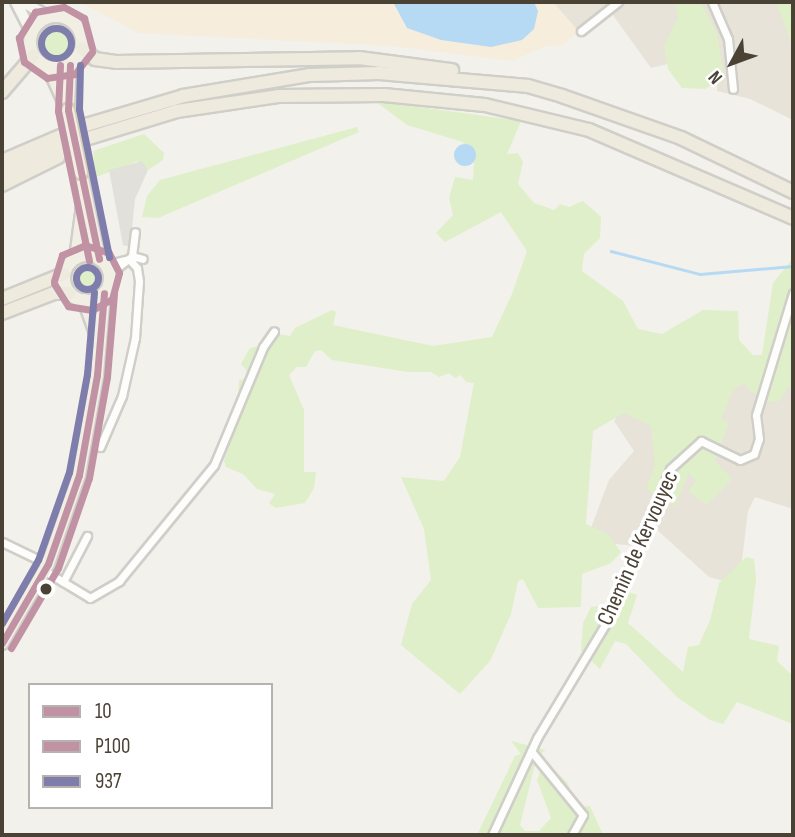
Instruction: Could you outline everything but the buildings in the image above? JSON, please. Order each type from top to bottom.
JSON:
[{"type":"highway","points":[[82,48],[95,59],[116,62],[376,59],[528,86],[656,128],[793,192]]},
{"type":"highway","points":[[2,92],[33,56]]},
{"type":"highway","points":[[2,161],[108,118],[262,81],[379,73],[528,86]]},
{"type":"highway","points":[[2,174],[114,129],[177,111],[252,98],[358,93],[453,100],[589,130],[793,218]]},
{"type":"highway","points":[[2,185],[114,129]]},
{"type":"highway","points":[[2,299],[64,274]]},
{"type":"highway","points":[[2,313],[54,293],[70,293]]},
{"type":"main road","points":[[2,643],[47,567],[79,475],[99,353],[104,293],[104,266],[68,110],[49,68],[33,56],[31,32],[16,2]]},
{"type":"main road","points":[[23,2],[49,17],[63,17],[75,24],[82,48],[70,65],[68,110]]},
{"type":"main road","points":[[31,32],[49,17]]},
{"type":"main road","points":[[49,68],[70,65]]},
{"type":"main road","points":[[85,187],[82,234],[76,258],[64,274],[70,293],[84,300],[104,293]]},
{"type":"main road","points":[[76,258],[104,266]]},
{"type":"main road","points":[[84,300],[99,353]]},
{"type":"street","points":[[712,2],[729,46],[733,89]]},
{"type":"street","points":[[581,31],[613,3]]},
{"type":"street","points":[[100,447],[122,396],[135,338],[139,281],[137,268],[131,257],[135,232]]},
{"type":"street","points":[[104,266],[131,257],[143,259]]},
{"type":"street","name":"Chemin de Kervouyec","points":[[492,835],[531,751],[609,618],[670,469],[701,441],[740,460],[754,454],[760,439],[755,415],[793,293]]},
{"type":"street","points":[[2,542],[47,567],[63,582],[87,597],[105,593],[187,504],[214,465],[263,347],[274,331]]},
{"type":"street","points":[[63,582],[87,536]]},
{"type":"street","points":[[531,751],[583,815],[572,835]]},
{"type":"shaded area","points":[[79,2],[553,2],[578,31],[563,45],[546,46],[512,61],[393,46],[139,33]]},
{"type":"shaded area","points":[[553,2],[793,2],[793,120],[750,99],[717,91],[717,52],[651,68],[607,7],[578,31]]},
{"type":"shaded area","points":[[142,161],[148,170],[135,199],[130,247],[123,245],[109,170]]},
{"type":"shaded area","points":[[793,333],[793,509],[755,497],[748,511],[739,585],[709,577],[654,527],[646,547],[586,541],[609,480],[634,451],[614,421],[630,396],[760,360]]},
{"type":"green space","points":[[675,2],[702,5],[717,33],[723,71],[721,79],[705,89],[682,88],[668,69],[664,46],[678,17]]},
{"type":"green space","points":[[793,2],[793,48],[777,4]]},
{"type":"green space","points":[[56,23],[69,29],[75,42],[69,55],[56,61],[43,55],[37,42],[43,29]]},
{"type":"green space","points":[[375,101],[521,121],[507,154],[518,153],[523,162],[518,184],[534,203],[554,210],[560,204],[569,207],[583,201],[601,217],[600,238],[584,254],[582,271],[623,301],[638,329],[662,334],[703,310],[738,311],[739,340],[753,355],[762,355],[773,283],[793,258],[793,392],[789,386],[779,401],[770,402],[751,392],[745,383],[733,390],[721,419],[729,423],[715,461],[732,479],[707,505],[688,491],[696,481],[689,473],[675,506],[646,489],[655,466],[651,426],[624,413],[593,431],[586,524],[608,534],[621,552],[611,563],[582,574],[581,607],[538,608],[523,579],[518,581],[511,614],[490,661],[460,694],[401,645],[412,604],[431,580],[424,529],[401,477],[444,481],[460,457],[474,383],[466,382],[461,375],[455,378],[449,373],[439,377],[431,372],[408,372],[332,360],[321,350],[315,351],[306,367],[297,367],[289,375],[304,410],[304,472],[316,472],[314,488],[305,503],[275,508],[269,503],[275,494],[257,489],[243,474],[226,467],[224,460],[242,409],[238,402],[239,380],[245,379],[247,371],[241,364],[250,348],[267,344],[277,334],[290,336],[295,328],[332,310],[336,312],[333,325],[433,346],[492,337],[512,294],[527,251],[501,212],[445,242],[436,233],[453,215],[449,198],[455,177],[473,180],[474,163],[463,142],[407,125]]},
{"type":"green space","points":[[357,127],[359,132],[158,218],[142,217],[147,196],[160,180]]},
{"type":"green space","points":[[144,134],[164,153],[163,160],[148,170],[138,161],[96,177],[93,151]]},
{"type":"green space","points":[[87,262],[98,267],[103,278],[98,289],[87,294],[76,289],[71,278],[76,267]]},
{"type":"green space","points":[[746,557],[754,559],[756,579],[749,639],[779,646],[777,661],[793,676],[793,724],[737,702],[723,724],[710,720],[677,697],[626,644],[615,641],[600,669],[581,651],[583,623],[591,607],[606,605],[614,587],[637,595],[628,623],[683,672],[688,647],[699,645],[710,620],[719,583]]},
{"type":"green space","points":[[511,741],[546,750],[532,759],[535,764],[520,825],[525,831],[539,831],[551,818],[537,780],[544,761],[568,783],[575,807],[590,806],[603,835],[477,835],[515,756],[521,754]]},
{"type":"water","points":[[393,2],[534,2],[538,11],[534,29],[522,40],[491,47],[441,40],[407,28]]},
{"type":"water","points":[[465,144],[475,151],[476,155],[469,165],[465,166],[455,159],[454,155],[461,145]]},
{"type":"waterway","points":[[611,251],[700,274],[793,266]]},
{"type":"transit line","name":"P100","points":[[92,48],[84,18],[64,7],[35,12],[19,38],[24,62],[47,78],[75,74],[92,52]]},
{"type":"transit line","name":"937","points":[[56,28],[62,29],[70,37],[71,43],[70,49],[62,57],[56,58],[50,57],[42,49],[41,43],[42,37],[50,29],[56,28]]},
{"type":"transit line","name":"P100","points":[[60,65],[58,111],[89,261]]},
{"type":"transit line","name":"10","points":[[70,65],[68,110],[99,259]]},
{"type":"transit line","name":"937","points":[[80,65],[79,109],[109,257]]},
{"type":"transit line","name":"P100","points":[[54,281],[62,255],[85,245],[109,253],[119,273],[112,299],[92,310],[68,306],[54,284]]},
{"type":"transit line","name":"937","points":[[87,267],[95,270],[98,278],[95,286],[87,289],[79,286],[76,278],[79,270],[87,267]]},
{"type":"transit line","name":"937","points":[[2,623],[38,560],[69,472],[87,374],[94,292]]},
{"type":"transit line","name":"10","points":[[2,643],[48,564],[79,475],[97,375],[104,293]]},
{"type":"transit line","name":"P100","points":[[11,648],[58,568],[89,478],[107,377],[114,294]]}]
